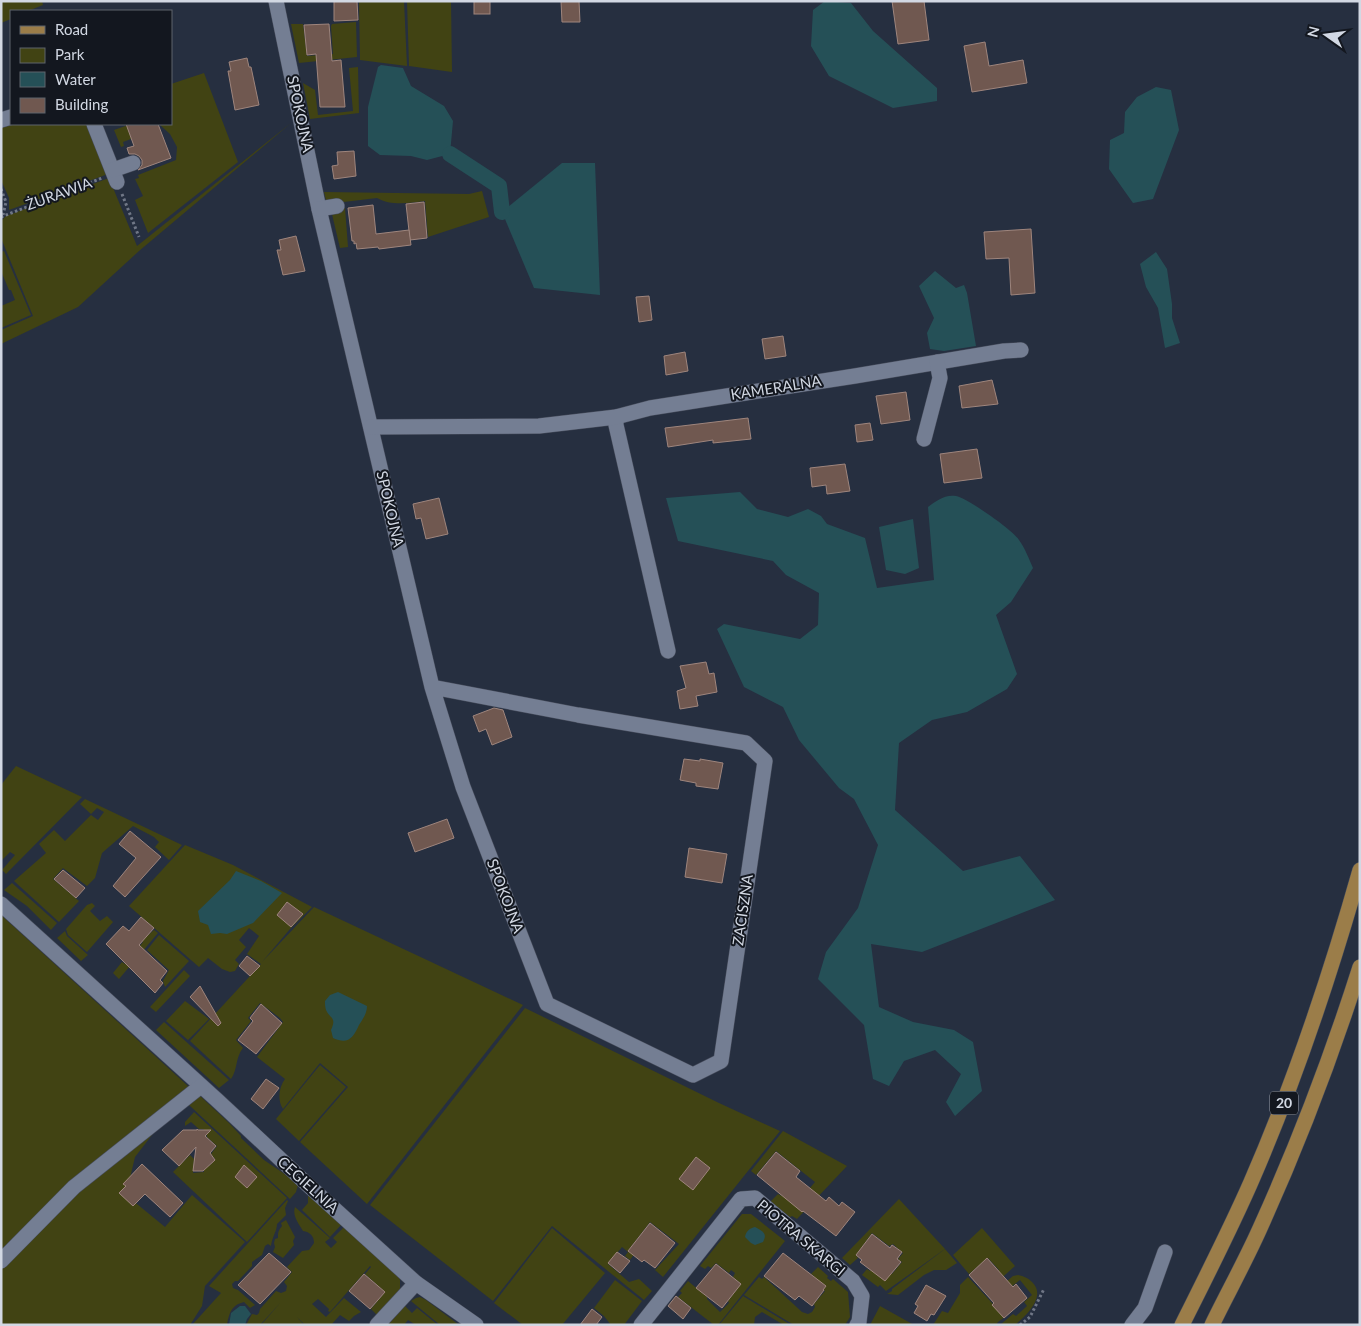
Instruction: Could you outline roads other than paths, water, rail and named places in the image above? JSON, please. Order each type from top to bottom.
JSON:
[{"type":"main road","name":"20","points":[[1182,1325],[1226,1237],[1274,1127],[1324,990],[1360,870]]},
{"type":"main road","name":"20","points":[[1212,1325],[1260,1228],[1286,1170],[1321,1080],[1360,967]]},
{"type":"street","name":"SPOKOJNA","points":[[276,1],[319,209],[432,687],[463,787],[546,1004]]},
{"type":"street","points":[[98,125],[115,175],[133,164]]},
{"type":"street","points":[[319,209],[337,206]]},
{"type":"street","name":"KAMERALNA","points":[[371,427],[539,426],[616,417],[650,408],[1004,351],[1021,350]]},
{"type":"street","points":[[924,439],[940,378],[937,362]]},
{"type":"street","points":[[616,417],[616,425],[668,651]]},
{"type":"street","name":"ZACISZNA","points":[[432,687],[578,715],[746,743],[765,761],[721,1062],[693,1075],[546,1004]]},
{"type":"street","name":"CEGIELNIA","points":[[1,904],[416,1283],[476,1325]]},
{"type":"street","points":[[1,1261],[74,1187],[201,1086]]},
{"type":"street","name":"PIOTRA SKARGI","points":[[641,1325],[741,1199],[755,1198],[853,1282],[862,1296],[857,1325]]},
{"type":"street","points":[[1132,1325],[1145,1308],[1165,1252]]},
{"type":"street","points":[[377,1325],[416,1283]]},
{"type":"water","points":[[825,1],[851,3],[873,31],[937,88],[937,101],[893,108],[829,76],[811,46],[813,10]]},
{"type":"water","points":[[381,65],[403,68],[411,86],[444,106],[453,121],[450,154],[427,160],[411,156],[380,155],[368,146],[368,107],[378,67]]},
{"type":"water","points":[[1156,87],[1171,90],[1179,130],[1153,199],[1133,203],[1109,169],[1110,140],[1124,133],[1125,112],[1137,97]]},
{"type":"water","points":[[562,163],[595,163],[600,295],[534,288],[502,212]]},
{"type":"water","points":[[1156,252],[1167,269],[1172,318],[1180,343],[1165,348],[1158,308],[1146,287],[1140,264]]},
{"type":"water","points":[[935,271],[956,288],[964,285],[976,346],[944,351],[930,349],[927,333],[934,318],[919,286]]},
{"type":"water","points":[[740,492],[757,509],[788,517],[808,509],[821,516],[827,524],[865,538],[877,588],[934,580],[928,507],[941,498],[948,496],[956,496],[970,502],[1008,529],[1021,543],[1033,568],[1011,602],[996,615],[1017,674],[1007,689],[967,712],[932,720],[899,743],[895,810],[963,871],[1020,856],[1055,900],[922,952],[871,944],[879,1007],[913,1022],[954,1030],[973,1042],[982,1091],[955,1116],[946,1102],[961,1074],[935,1050],[904,1061],[889,1086],[873,1079],[864,1025],[818,979],[826,952],[858,908],[878,845],[854,799],[839,788],[799,740],[783,707],[744,687],[717,629],[724,624],[800,639],[818,625],[819,593],[786,575],[773,561],[678,541],[666,498]]},
{"type":"water","points":[[913,519],[919,568],[905,574],[886,570],[879,527]]},
{"type":"water","points":[[236,871],[261,881],[282,893],[253,923],[227,934],[211,934],[208,925],[200,922],[198,911],[230,880]]},
{"type":"water","points":[[338,992],[367,1006],[355,1034],[343,1041],[333,1038],[331,1030],[333,1020],[325,1008],[325,1001],[330,995]]},
{"type":"water","points":[[755,1227],[764,1233],[765,1236],[763,1242],[755,1245],[745,1237],[748,1230]]},
{"type":"water","points":[[240,1306],[245,1306],[251,1314],[245,1325],[229,1325],[231,1313]]},
{"type":"waterway","points":[[450,154],[499,186],[502,212]]}]
